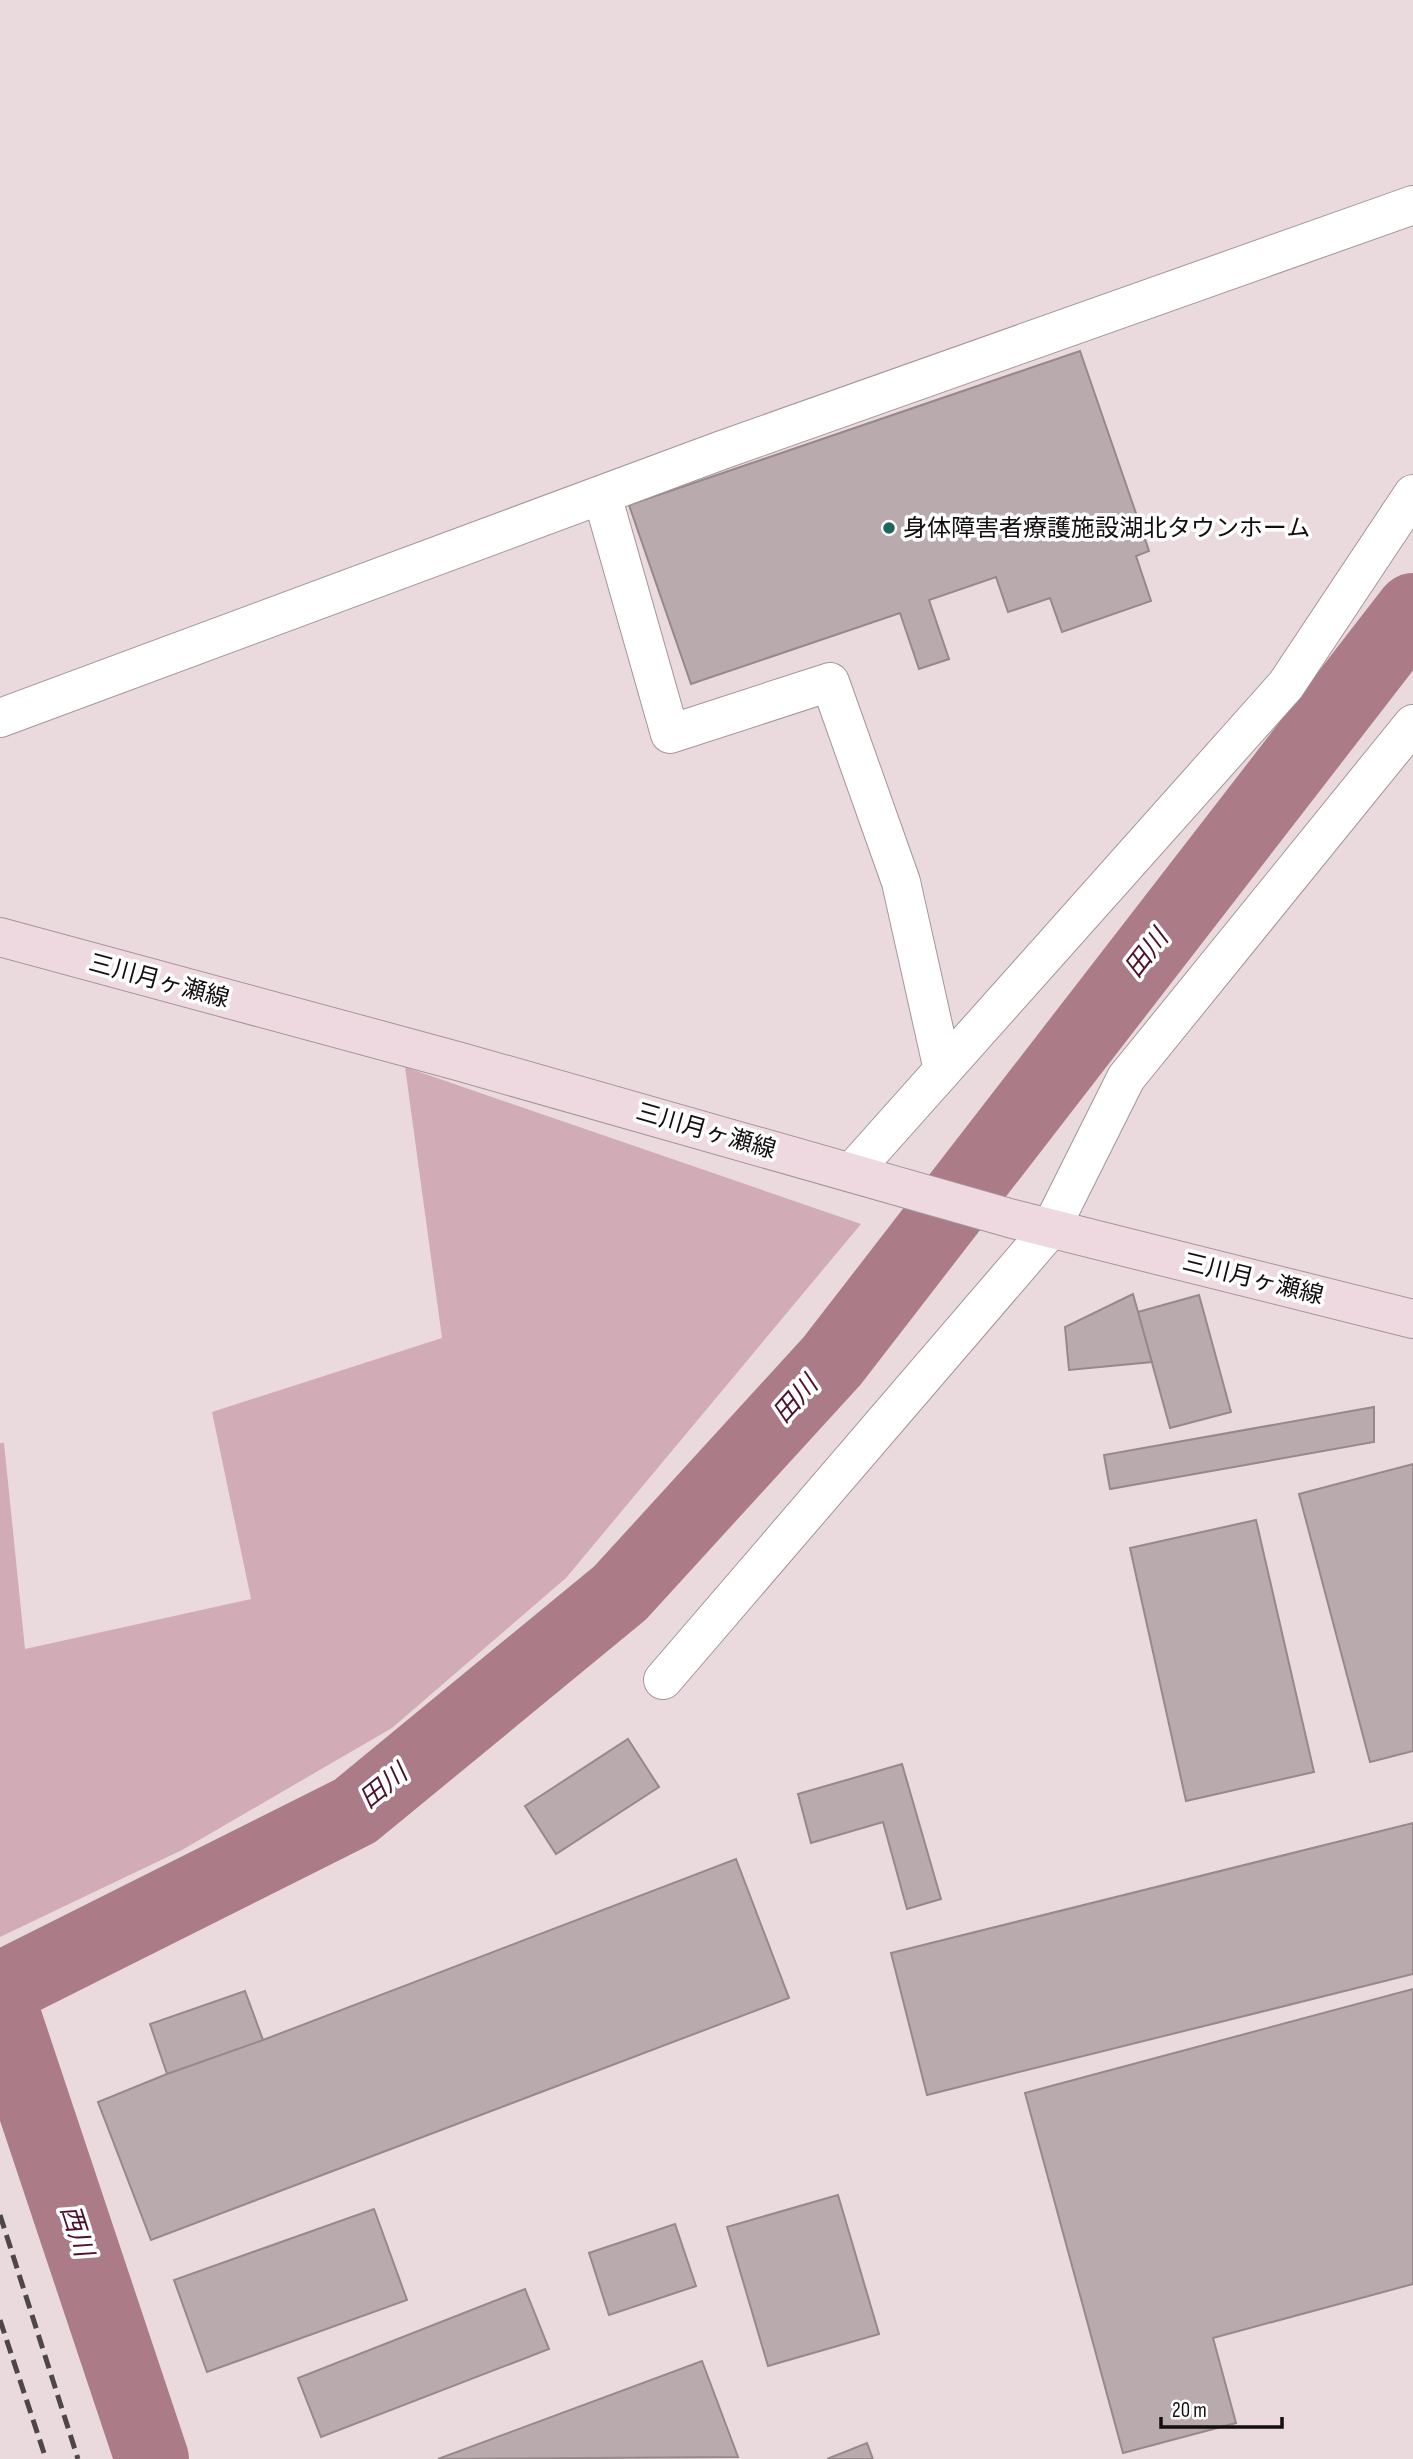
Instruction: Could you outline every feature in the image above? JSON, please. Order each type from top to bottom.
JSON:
[{"type":"main road","name":"三川月ヶ瀬線","points":[[0,937],[461,1062],[1013,1219],[1413,1319]]},
{"type":"street","points":[[0,718],[602,495],[1413,205]]},
{"type":"street","points":[[866,1177],[943,1070],[1286,685],[1413,494]]},
{"type":"street","points":[[602,495],[670,734],[830,682],[901,882],[943,1070]]},
{"type":"street","points":[[663,1680],[1051,1228],[1126,1078],[1413,724]]},
{"type":"shaded area","points":[[405,1067],[861,1224],[566,1578],[392,1728],[182,1850],[0,1937],[0,1443],[4,1443],[25,1649],[251,1599],[212,1412],[442,1338]]},
{"type":"building","name":"身体障害者療護施設湖北タウンホーム","points":[[1080,351],[1149,551],[1136,556],[1151,601],[1062,632],[1050,598],[1008,612],[996,577],[929,600],[949,659],[919,669],[900,613],[691,684],[629,505]]},
{"type":"building","points":[[1133,1294],[1152,1362],[1069,1370],[1065,1327]]},
{"type":"building","points":[[1199,1295],[1231,1412],[1170,1428],[1138,1312]]},
{"type":"building","points":[[1374,1407],[1374,1442],[1110,1489],[1104,1455]]},
{"type":"building","points":[[1413,1464],[1413,1751],[1370,1762],[1299,1494]]},
{"type":"building","points":[[1256,1520],[1314,1772],[1186,1801],[1130,1548]]},
{"type":"building","points":[[628,1739],[659,1787],[556,1854],[525,1806]]},
{"type":"building","points":[[902,1764],[941,1899],[907,1909],[883,1822],[811,1843],[798,1794]]},
{"type":"building","points":[[1413,1823],[1413,1974],[927,2095],[891,1953]]},
{"type":"building","points":[[736,1859],[789,1998],[151,2240],[98,2102]]},
{"type":"building","points":[[1413,1989],[1413,2284],[1213,2338],[1236,2423],[1123,2453],[1025,2093]]},
{"type":"building","points":[[245,1991],[263,2040],[167,2074],[150,2024]]},
{"type":"building","points":[[838,2195],[879,2334],[768,2366],[727,2227]]},
{"type":"building","points":[[374,2209],[407,2300],[207,2372],[174,2280]]},
{"type":"building","points":[[675,2224],[696,2286],[609,2315],[589,2253]]},
{"type":"building","points":[[525,2289],[549,2349],[321,2437],[298,2378]]},
{"type":"building","points":[[702,2361],[738,2457],[438,2459]]},
{"type":"building","points":[[867,2443],[873,2459],[827,2459]]},
{"type":"waterway","name":"田川","points":[[0,1989],[355,1811],[620,1593],[832,1361],[1413,610]]},
{"type":"waterway","name":"西川","points":[[0,2004],[152,2459]]},
{"type":"railway","points":[[0,2215],[78,2459]]},
{"type":"railway","points":[[0,2320],[46,2459]]},
{"type":"place","name":"身体障害者療護施設湖北タウンホーム","points":[[889,528]]}]
